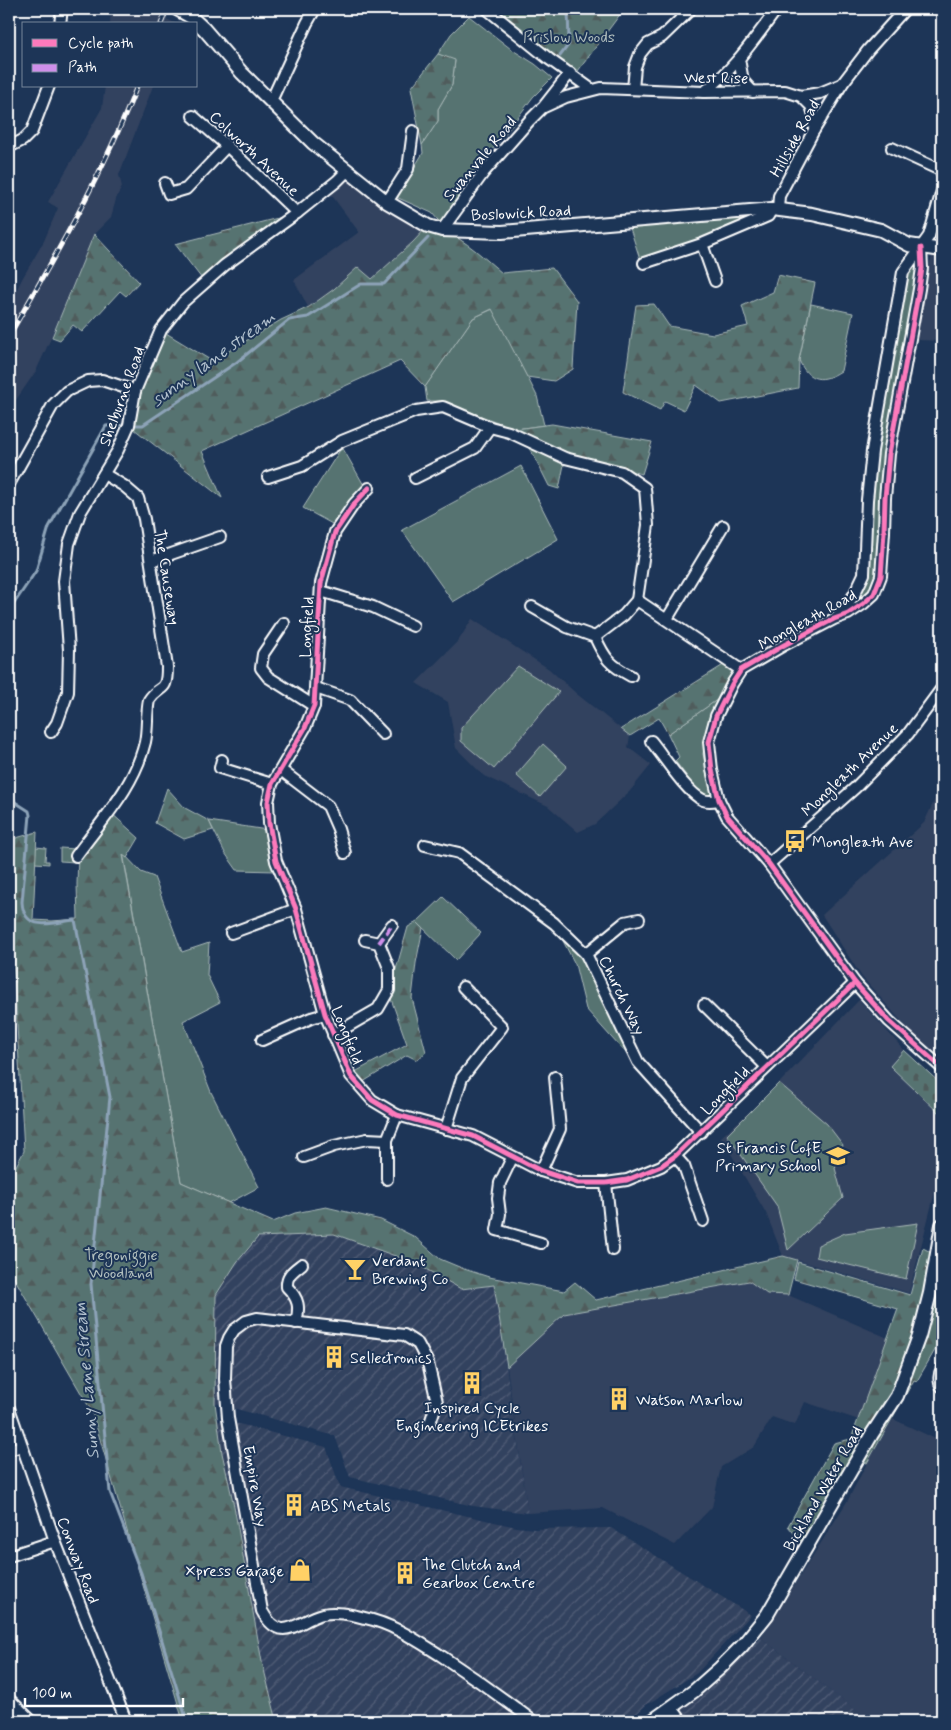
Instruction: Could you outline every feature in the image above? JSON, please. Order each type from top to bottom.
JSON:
[{"type":"street","name":"Boslowick Road","points":[[177,9],[196,22]]},
{"type":"street","points":[[271,101],[315,9]]},
{"type":"street","points":[[487,9],[548,59],[591,89]]},
{"type":"street","points":[[633,89],[635,67],[640,54],[648,44],[662,37],[691,9]]},
{"type":"street","points":[[704,92],[716,84],[739,59],[777,9]]},
{"type":"street","name":"Hillside Road","points":[[775,209],[779,196],[814,130],[842,84],[868,50],[905,9]]},
{"type":"street","name":"Boslowick Road","points":[[198,23],[242,72],[313,142],[387,202],[428,226],[442,230],[502,232],[775,209],[812,214],[881,230],[909,245],[942,250]]},
{"type":"street","points":[[739,59],[743,82],[753,92]]},
{"type":"street","name":"Swanvale Road","points":[[442,230],[484,172],[570,74]]},
{"type":"street","name":"Hillside Road","points":[[801,96],[820,94],[842,84]]},
{"type":"street","points":[[9,147],[23,140],[32,131],[48,88]]},
{"type":"street","name":"Swanvale Road","points":[[542,108],[566,97],[591,89]]},
{"type":"street","name":"West Rise","points":[[591,89],[704,92],[785,91],[801,96]]},
{"type":"street","points":[[801,96],[811,106],[815,118],[814,130]]},
{"type":"street","name":"Colworth Avenue","points":[[193,116],[297,213]]},
{"type":"street","points":[[387,202],[408,169],[412,131]]},
{"type":"street","points":[[165,183],[168,194],[186,189],[227,146]]},
{"type":"street","points":[[892,148],[942,171]]},
{"type":"street","name":"Shelburne Road","points":[[50,732],[57,723],[68,692],[69,650],[64,581],[69,544],[80,513],[118,450],[129,425],[135,391],[161,330],[183,302],[225,265],[297,213],[347,171]]},
{"type":"street","points":[[921,248],[929,236],[942,191]]},
{"type":"street","points":[[644,263],[702,244],[768,216],[775,209]]},
{"type":"street","points":[[702,244],[715,281]]},
{"type":"street","name":"Mongleath Road","points":[[921,248],[920,289],[889,454],[881,576],[874,594],[848,614],[834,619],[784,645],[742,670],[732,684],[716,716],[709,742],[718,800],[727,816],[769,864],[855,982],[889,1021],[942,1068]]},
{"type":"street","name":"Mongleath Road","points":[[834,619],[854,595],[864,574],[866,500],[883,378],[903,272],[921,248]]},
{"type":"street","points":[[9,484],[53,405],[67,391],[88,381],[102,380],[135,391]]},
{"type":"street","points":[[268,477],[302,466],[342,441],[416,411],[443,407],[490,427],[509,432],[565,458],[622,472],[645,488],[648,525],[637,600],[624,615],[595,637]]},
{"type":"street","points":[[415,478],[475,448],[490,427]]},
{"type":"street","name":"The Causeway","points":[[76,856],[118,800],[136,767],[145,742],[148,704],[151,696],[162,688],[167,681],[167,666],[151,561],[144,519],[138,498],[124,486],[104,474]]},
{"type":"street","name":"Longfield","points":[[369,488],[354,504],[335,532],[321,583],[314,706],[306,728],[272,784],[268,802],[269,823],[276,861],[296,909],[325,1014],[351,1076],[372,1100],[397,1115],[473,1136],[512,1158],[541,1171],[578,1183],[606,1183],[627,1180],[647,1173],[675,1156],[855,982]]},
{"type":"street","points":[[667,619],[723,526]]},
{"type":"street","points":[[151,561],[220,537]]},
{"type":"street","name":"Longfield","points":[[321,591],[373,607],[413,626]]},
{"type":"street","points":[[637,600],[742,670]]},
{"type":"street","points":[[532,607],[567,628],[595,637],[601,650],[613,666],[632,676]]},
{"type":"street","points":[[284,623],[262,654],[261,668],[268,677],[314,706]]},
{"type":"street","points":[[316,688],[350,700],[383,734]]},
{"type":"street","name":"Mongleath Avenue","points":[[769,864],[855,788],[908,734],[942,688]]},
{"type":"street","points":[[651,741],[684,783],[698,797],[705,801],[718,800]]},
{"type":"street","points":[[222,760],[220,768],[272,784]]},
{"type":"street","points":[[281,770],[328,806],[338,829],[345,853]]},
{"type":"street","name":"Church Way","points":[[425,845],[459,853],[554,923],[586,954],[638,1062],[701,1132]]},
{"type":"street","points":[[232,933],[296,909]]},
{"type":"street","points":[[586,954],[625,922],[639,919]]},
{"type":"street","points":[[365,940],[379,943],[392,925]]},
{"type":"street","name":"Longfield","points":[[333,1035],[378,1009],[389,990],[389,968],[379,943]]},
{"type":"street","points":[[446,1129],[462,1078],[502,1027],[462,987]]},
{"type":"street","points":[[704,1005],[766,1067]]},
{"type":"street","name":"Longfield","points":[[262,1040],[311,1018],[325,1014]]},
{"type":"street","points":[[541,1171],[560,1129],[555,1077]]},
{"type":"street","points":[[387,1179],[387,1140],[397,1115]]},
{"type":"street","points":[[304,1157],[334,1146],[367,1139],[387,1140]]},
{"type":"street","points":[[675,1156],[684,1166],[703,1221]]},
{"type":"street","points":[[512,1158],[500,1183],[498,1198],[500,1214],[497,1230],[541,1243]]},
{"type":"street","points":[[606,1183],[613,1250]]},
{"type":"street","name":"Bickland Water Road","points":[[652,1721],[694,1691],[720,1668],[742,1646],[767,1615],[896,1396],[919,1336],[930,1293],[942,1225]]},
{"type":"street","points":[[296,1323],[299,1303],[294,1294],[287,1288],[286,1280],[302,1264]]},
{"type":"street","name":"Empire Way","points":[[430,1424],[437,1402],[428,1363],[418,1344],[404,1335],[257,1318],[246,1321],[234,1330],[226,1346],[225,1379],[228,1418],[262,1611],[268,1623],[278,1628],[291,1628],[324,1614],[346,1614],[394,1627],[487,1685],[533,1721]]},
{"type":"street","points":[[942,1368],[939,1374],[942,1387]]},
{"type":"street","name":"Conway Road","points":[[9,1408],[55,1542],[126,1721]]},
{"type":"street","points":[[9,1450],[22,1446]]},
{"type":"street","points":[[9,1556],[55,1542]]},
{"type":"street","points":[[9,1699],[32,1721]]},
{"type":"street","points":[[671,1707],[682,1721]]},
{"type":"shaded area","points":[[111,9],[134,9],[160,16],[173,22],[110,22]]},
{"type":"shaded area","points":[[105,88],[152,88],[119,175],[122,187],[117,196],[111,217],[94,234],[36,371],[9,410],[9,305],[44,241],[58,208],[48,202],[102,108]]},
{"type":"shaded area","points":[[347,171],[428,226],[372,279],[334,289],[308,307],[294,280],[359,232],[327,189]]},
{"type":"shaded area","points":[[942,235],[942,341],[917,340],[930,262]]},
{"type":"shaded area","points":[[472,619],[549,669],[578,695],[630,736],[628,747],[651,765],[630,791],[595,824],[578,832],[548,806],[484,776],[456,748],[448,702],[416,683],[459,640]]},
{"type":"shaded area","points":[[942,789],[942,1058],[910,1031],[862,977],[822,915],[924,823],[936,797]]},
{"type":"shaded area","name":"St Francis CofE Primary School","points":[[859,1000],[904,1050],[890,1066],[942,1117],[942,1176],[935,1192],[909,1293],[783,1256],[766,1213],[721,1137],[762,1101]]},
{"type":"shaded area","points":[[334,1234],[415,1263],[461,1289],[494,1285],[528,1513],[473,1506],[350,1477],[335,1436],[215,1403],[216,1295],[237,1262],[258,1237]]},
{"type":"shaded area","points":[[749,1281],[767,1294],[788,1295],[888,1338],[859,1420],[805,1402],[795,1425],[772,1417],[754,1447],[721,1467],[712,1507],[675,1545],[603,1508],[528,1513],[507,1367],[564,1314]]},
{"type":"shaded area","points":[[893,1419],[942,1442],[942,1721],[870,1721],[761,1638],[848,1500]]},
{"type":"shaded area","points":[[217,1421],[239,1424],[326,1447],[340,1487],[516,1527],[534,1529],[611,1528],[751,1615],[697,1673],[646,1705],[629,1721],[277,1721],[262,1662]]},
{"type":"shaded area","points":[[761,1638],[870,1721],[666,1721]]},
{"type":"green space","name":"Prislow Woods","points":[[487,9],[624,9],[575,75]]},
{"type":"green space","points":[[469,16],[552,78],[533,97],[482,162],[443,226],[432,213],[396,197],[423,153],[422,145],[438,121],[438,109],[452,85],[455,61],[438,54],[451,34]]},
{"type":"green space","points":[[438,54],[455,60],[452,85],[438,109],[438,121],[422,145],[411,88]]},
{"type":"green space","points":[[765,212],[707,237],[640,259],[629,225]]},
{"type":"green space","points":[[286,216],[202,279],[175,244]]},
{"type":"green space","points":[[428,226],[459,239],[502,273],[552,268],[577,301],[573,369],[554,381],[527,377],[492,309],[473,318],[425,387],[400,361],[202,451],[222,498],[129,425],[135,391],[161,330],[212,361],[281,320],[309,307],[334,289],[358,267],[372,279]]},
{"type":"green space","points":[[94,234],[139,282],[126,296],[120,291],[82,332],[73,325],[60,340],[52,337]]},
{"type":"green space","points":[[918,256],[919,270],[880,498],[877,576],[871,591],[851,607],[867,574],[870,502],[874,465],[907,272]]},
{"type":"green space","points":[[778,275],[815,283],[799,360],[798,388],[721,403],[696,385],[684,410],[665,401],[660,410],[623,392],[636,305],[654,304],[669,326],[713,334],[748,326],[742,306],[773,292]]},
{"type":"green space","points":[[811,304],[853,313],[841,371],[822,379],[807,373],[799,360]]},
{"type":"green space","points":[[493,309],[537,396],[544,425],[516,429],[441,401],[427,401],[425,387],[473,318]]},
{"type":"green space","points":[[552,424],[652,442],[642,474],[566,455],[559,489],[549,486],[534,456],[516,429]]},
{"type":"green space","points":[[342,447],[365,487],[334,525],[303,508]]},
{"type":"green space","points":[[521,466],[558,539],[453,602],[402,530]]},
{"type":"green space","points":[[725,664],[736,671],[721,697],[668,734],[659,718],[630,736],[621,729]]},
{"type":"green space","points":[[518,666],[559,692],[494,769],[461,741],[461,728]]},
{"type":"green space","points":[[721,697],[708,722],[703,754],[713,794],[702,796],[675,761],[679,757],[668,734]]},
{"type":"green space","points":[[543,744],[567,766],[540,797],[516,775]]},
{"type":"green space","points":[[167,788],[185,808],[209,821],[213,830],[184,839],[155,823]]},
{"type":"green space","name":"Tregoniggie Woodland","points":[[110,812],[139,838],[127,858],[123,855],[181,1182],[273,1222],[295,1213],[326,1207],[381,1220],[415,1237],[440,1259],[464,1269],[489,1277],[564,1291],[575,1282],[596,1300],[783,1256],[797,1260],[788,1295],[767,1294],[749,1281],[564,1314],[507,1367],[494,1285],[461,1289],[415,1263],[334,1234],[258,1237],[237,1262],[216,1295],[215,1403],[222,1453],[234,1506],[262,1662],[277,1721],[183,1721],[92,1412],[9,1269],[9,1179],[24,1151],[13,953],[9,935],[9,840],[37,832],[33,920],[78,919],[78,856]]},
{"type":"green space","points":[[209,821],[267,830],[275,871],[237,870],[225,853]]},
{"type":"green space","points":[[36,847],[46,848],[45,861],[49,861],[49,864],[35,863]]},
{"type":"green space","points":[[60,848],[76,849],[75,862],[60,861]]},
{"type":"green space","points":[[123,853],[141,872],[154,877],[182,952],[209,943],[207,975],[220,1002],[183,1021],[211,1092],[259,1187],[229,1203],[181,1182]]},
{"type":"green space","points":[[443,897],[481,933],[456,960],[417,922]]},
{"type":"green space","points":[[417,922],[423,928],[412,998],[426,1052],[417,1060],[407,1055],[363,1082],[355,1072],[407,1044],[391,999],[395,973],[408,927]]},
{"type":"green space","points":[[563,936],[586,959],[630,1051],[628,1054],[586,1009],[575,964],[561,937]]},
{"type":"green space","points":[[904,1050],[942,1085],[942,1116],[890,1066]]},
{"type":"green space","points":[[779,1083],[827,1124],[843,1145],[835,1168],[843,1198],[788,1250],[777,1206],[727,1135]]},
{"type":"green space","points":[[918,1223],[906,1279],[816,1257],[818,1245],[845,1233]]},
{"type":"green space","points":[[923,1248],[942,1258],[942,1338],[917,1381],[914,1380],[867,1463],[854,1459],[802,1543],[788,1526],[834,1443],[851,1439],[898,1309],[794,1279],[798,1262],[910,1295]]},
{"type":"waterway","points":[[560,56],[569,44],[568,9]]},
{"type":"waterway","name":"sunny lane stream","points":[[137,425],[143,425],[237,362],[289,320],[308,317],[361,284],[384,284],[428,238]]},
{"type":"waterway","name":"Sunny Lane Stream","points":[[9,611],[36,571],[49,527],[106,426],[120,425]]},
{"type":"waterway","name":"Sunny Lane Stream","points":[[9,756],[14,765],[9,773]]},
{"type":"waterway","name":"Sunny Lane Stream","points":[[9,787],[15,802],[29,811],[30,815],[22,902],[24,912],[28,919],[41,924],[75,920],[110,1097],[91,1284],[110,1492],[141,1573],[187,1721]]},
{"type":"railway","points":[[162,22],[167,9]]},
{"type":"railway","points":[[9,336],[61,245],[94,182],[124,119],[136,88]]},
{"type":"marked path","points":[[379,943],[392,925]]},
{"type":"cycle path","points":[[921,248],[922,268],[919,289],[889,454],[881,576],[874,594],[848,614],[834,619],[784,645],[741,670],[716,716],[709,742],[712,770],[719,800],[727,816],[769,864],[855,983],[889,1021],[942,1068]]},
{"type":"cycle path","points":[[369,488],[354,504],[335,532],[321,583],[314,706],[305,728],[272,784],[268,802],[269,823],[276,861],[296,909],[325,1014],[351,1076],[372,1100],[397,1115],[473,1136],[541,1171],[578,1183],[606,1183],[627,1180],[661,1166],[675,1156],[855,983]]},
{"type":"place","name":"Mongleath Ave","points":[[795,841]]},
{"type":"place","name":"St Francis CofE Primary School","points":[[838,1156]]},
{"type":"place","name":"Verdant Brewing Co","points":[[355,1269]]},
{"type":"place","name":"Sellectronics","points":[[334,1357]]},
{"type":"place","name":"Inspired Cycle Engineering ICEtrikes","points":[[472,1383]]},
{"type":"place","name":"Watson Marlow","points":[[619,1399]]},
{"type":"place","name":"ABS Metals","points":[[294,1505]]},
{"type":"place","name":"Xpress Garage","points":[[300,1570]]},
{"type":"place","name":"The Clutch and Gearbox Centre","points":[[405,1573]]}]
